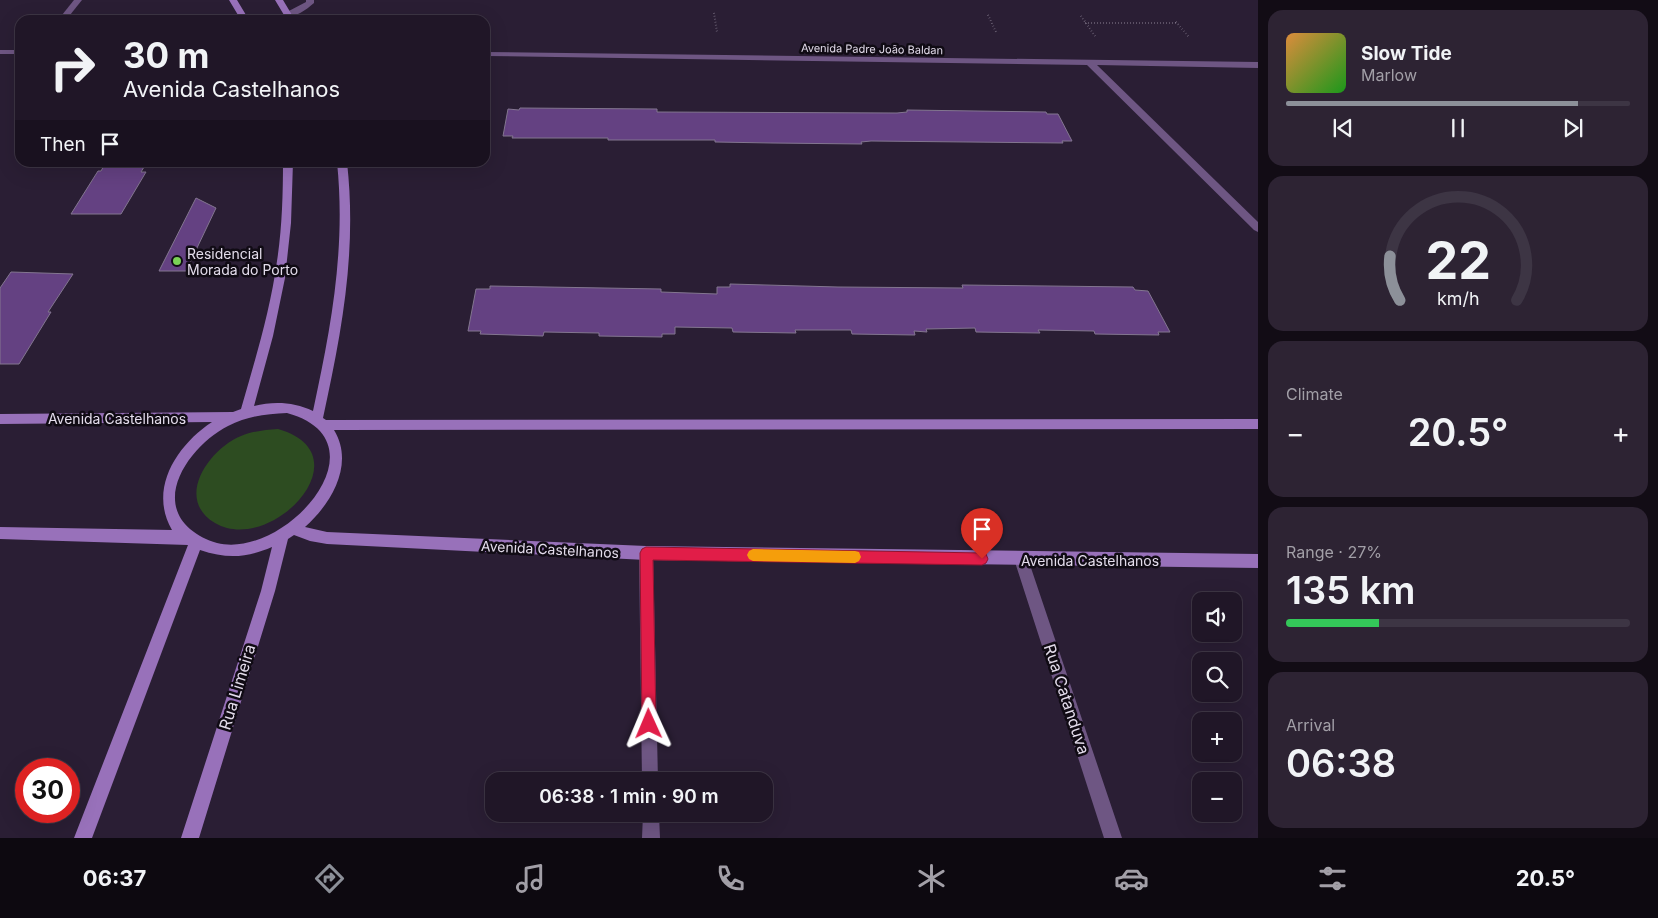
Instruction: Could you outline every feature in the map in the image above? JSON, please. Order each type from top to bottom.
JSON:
[{"type":"main road","points":[[233,0],[240,15]]},
{"type":"main road","points":[[279,0],[289,15]]},
{"type":"main road","points":[[246,412],[270,323],[283,261],[288,216],[288,167]]},
{"type":"main road","points":[[0,533],[191,540],[206,547],[229,551],[256,547],[288,532],[305,520],[322,502],[332,482],[336,462],[334,442],[321,422],[339,315],[343,279],[346,222],[342,167]]},
{"type":"main road","name":"Avenida Castelhanos","points":[[191,540],[173,521],[169,504],[170,486],[178,464],[194,443],[215,427],[246,412],[264,408],[287,408],[308,414],[321,422],[1258,424]]},
{"type":"main road","name":"Avenida Castelhanos","points":[[0,419],[234,417]]},
{"type":"main road","name":"Avenida Castelhanos","points":[[288,532],[327,538],[646,553],[1258,561]]},
{"type":"main road","name":"Rua Limeira","points":[[190,838],[288,532]]},
{"type":"main road","points":[[83,838],[128,727],[191,540]]},
{"type":"street","points":[[66,15],[78,0]]},
{"type":"street","points":[[293,15],[310,3],[310,0]]},
{"type":"street","points":[[0,52],[15,52]]},
{"type":"street","name":"Avenida Padre João Baldan","points":[[490,54],[1258,65]]},
{"type":"street","points":[[1090,63],[1258,228]]},
{"type":"street","points":[[646,553],[650,772]]},
{"type":"street","name":"Rua Catanduva","points":[[1021,559],[1113,838]]},
{"type":"street","points":[[651,822],[651,838]]},
{"type":"path","points":[[714,13],[717,32]]},
{"type":"path","points":[[988,15],[997,34]]},
{"type":"path","points":[[1081,16],[1095,36]]},
{"type":"path","points":[[1085,23],[1177,23],[1189,37]]},
{"type":"green space","points":[[278,429],[303,442],[314,459],[312,478],[301,498],[283,514],[261,526],[237,529],[215,523],[203,513],[197,501],[197,488],[201,475],[208,463],[229,442],[241,436],[264,430]]},
{"type":"building","points":[[520,108],[657,109],[657,112],[897,113],[907,112],[907,110],[1046,112],[1047,114],[1058,114],[1072,141],[1062,141],[1063,143],[871,141],[861,142],[862,144],[715,142],[715,140],[608,140],[608,138],[512,138],[513,136],[503,136],[508,109],[519,110]]},
{"type":"building","points":[[103,167],[144,167],[141,172],[146,172],[121,214],[71,214],[98,171],[101,171]]},
{"type":"building","points":[[196,198],[216,208],[186,271],[159,271]]},
{"type":"building","points":[[11,272],[73,274],[48,312],[51,312],[19,364],[0,364],[0,288]]},
{"type":"building","points":[[730,284],[963,288],[962,285],[1133,287],[1135,290],[1148,291],[1170,332],[1158,332],[1159,335],[1095,334],[1094,331],[1038,330],[1040,333],[976,332],[975,328],[926,329],[927,332],[914,331],[915,335],[852,334],[851,330],[795,330],[796,333],[733,332],[732,328],[675,327],[675,334],[662,334],[662,337],[599,336],[599,333],[544,332],[543,336],[480,334],[481,331],[468,331],[476,289],[490,289],[490,286],[661,289],[661,292],[717,294],[717,287],[730,287]]},
{"type":"slow traffic","points":[[753,555],[855,557]]},
{"type":"place","name":"Residencial Morada do Porto","points":[[177,261]]},
{"type":"route","points":[[649,724],[646,553],[982,559]]}]
